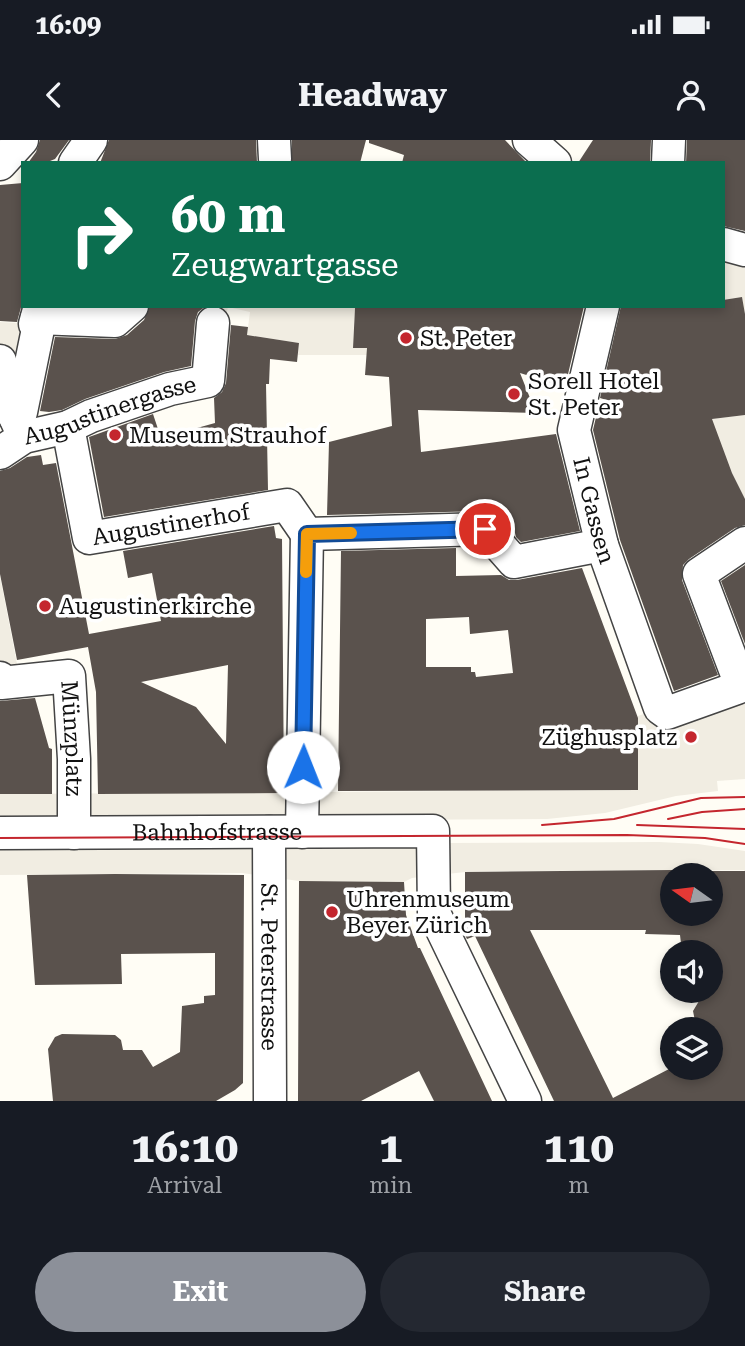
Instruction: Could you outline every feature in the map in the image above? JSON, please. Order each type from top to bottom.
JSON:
[{"type":"street","points":[[0,164],[21,140]]},
{"type":"street","points":[[76,161],[91,140]]},
{"type":"street","points":[[668,161],[669,140]]},
{"type":"street","points":[[0,174],[21,173]]},
{"type":"street","points":[[725,245],[745,250]]},
{"type":"street","points":[[37,316],[115,321],[130,308]]},
{"type":"street","name":"In Gassen","points":[[603,308],[575,430],[602,545],[660,708],[667,713],[737,688],[739,680],[699,573],[745,543]]},
{"type":"street","points":[[13,436],[0,360],[37,316]]},
{"type":"street","points":[[13,436],[21,412],[39,324],[37,316]]},
{"type":"street","name":"Augustinergasse","points":[[13,436],[68,427],[157,393],[208,381],[214,323]]},
{"type":"street","name":"Augustinerhof","points":[[68,427],[89,538],[287,505],[307,534]]},
{"type":"street","points":[[302,832],[307,534],[485,529],[514,562],[602,545]]},
{"type":"street","name":"Münzplatz","points":[[0,678],[1,683],[69,676],[74,759],[74,833]]},
{"type":"street","name":"Bahnhofstrasse","points":[[0,834],[433,831],[434,913],[525,1101]]},
{"type":"street","name":"St. Peterstrasse","points":[[270,832],[270,1101]]},
{"type":"shaded area","points":[[725,231],[745,235],[745,314],[742,297],[725,300]]},
{"type":"shaded area","points":[[207,308],[228,308],[224,324],[207,322]]},
{"type":"shaded area","points":[[232,308],[355,308],[353,347],[368,348],[368,355],[298,355],[299,343],[247,335],[250,312]]},
{"type":"shaded area","points":[[0,322],[39,324],[0,411]]},
{"type":"shaded area","points":[[745,415],[745,499],[711,419]]},
{"type":"shaded area","points":[[0,576],[23,695],[0,699]]},
{"type":"shaded area","points":[[745,678],[745,779],[717,781],[718,791],[676,796],[605,813],[547,819],[0,822],[0,794],[636,790],[638,716]]},
{"type":"shaded area","points":[[659,842],[745,851],[745,873],[744,870],[723,870],[723,863],[660,863],[660,870],[465,872],[412,878],[404,882],[299,881],[242,873],[0,875],[0,845]]},
{"type":"building","points":[[40,140],[69,140],[55,159],[50,161],[29,161]]},
{"type":"building","points":[[109,140],[256,140],[257,161],[101,161]]},
{"type":"building","points":[[292,140],[366,140],[361,161],[292,161]]},
{"type":"building","points":[[369,140],[505,140],[525,161],[402,161],[404,155],[369,143]]},
{"type":"building","points":[[593,140],[651,140],[650,161],[579,161]]},
{"type":"building","points":[[687,140],[745,140],[745,231],[725,226],[725,161],[686,161]]},
{"type":"building","points":[[21,183],[21,307],[17,322],[0,321],[0,185]]},
{"type":"building","points":[[742,297],[745,314],[745,415],[712,419],[732,473],[745,499],[745,525],[735,528],[683,565],[682,580],[718,675],[674,691],[620,540],[593,430],[597,413],[623,405],[600,398],[621,308],[725,308],[725,300]]},
{"type":"building","points":[[149,308],[203,308],[198,312],[195,321],[191,366],[164,372],[85,399],[62,410],[40,411],[55,337],[115,339],[127,335],[144,320]]},
{"type":"building","points":[[355,308],[584,308],[565,387],[520,373],[536,413],[418,410],[421,452],[556,434],[580,531],[521,542],[516,537],[510,513],[497,515],[484,511],[327,515],[329,442],[392,426],[389,377],[365,375],[367,348],[353,348]]},
{"type":"building","points":[[231,325],[248,327],[247,335],[299,343],[297,362],[270,359],[269,384],[266,384],[268,490],[104,517],[89,437],[153,414],[161,438],[215,423],[214,398],[222,392],[226,383]]},
{"type":"building","points":[[41,455],[43,465],[56,463],[89,634],[161,621],[152,573],[128,578],[123,551],[274,526],[276,538],[282,539],[284,793],[98,794],[96,692],[88,647],[17,660],[0,574],[0,471],[27,457]],"holes":[[[228,665],[226,744],[196,707],[141,682]]]},
{"type":"building","points":[[456,548],[456,576],[501,575],[509,580],[582,568],[638,718],[638,790],[338,791],[341,551]],"holes":[[[469,617],[470,634],[508,630],[513,673],[476,677],[475,672],[471,672],[471,667],[426,667],[426,619]]]},
{"type":"building","points":[[745,565],[745,644],[721,581]]},
{"type":"building","points":[[35,698],[49,748],[52,749],[52,794],[0,794],[0,701]]},
{"type":"building","points":[[660,870],[660,926],[723,926],[723,871],[745,871],[745,1101],[554,1101],[475,936],[467,939],[465,872]],"holes":[[[530,930],[646,930],[645,934],[680,935],[681,940],[723,940],[723,1003],[698,1003],[693,1011],[694,1017],[723,1017],[723,1080],[660,1080],[660,1074],[613,1098]]]},
{"type":"building","points":[[27,875],[244,875],[243,1083],[216,1101],[53,1101],[48,1049],[55,1037],[62,1034],[115,1035],[121,1040],[123,1050],[142,1050],[153,1067],[180,1052],[182,1006],[204,1003],[204,996],[215,995],[215,953],[121,954],[122,984],[35,985]]},
{"type":"building","points":[[299,881],[404,882],[406,915],[418,948],[492,1101],[434,1101],[419,1071],[361,1101],[298,1101]]},
{"type":"tram line","points":[[542,825],[614,819],[701,798],[745,797]]},
{"type":"tram line","points":[[668,819],[702,812],[745,809]]},
{"type":"tram line","points":[[637,825],[745,829]]},
{"type":"tram line","points":[[0,838],[627,835],[705,838],[745,844]]},
{"type":"slow traffic","points":[[306,572],[307,534],[351,533]]},
{"type":"place","name":"St. Peter","points":[[406,338]]},
{"type":"place","name":"Sorell Hotel St. Peter","points":[[514,394]]},
{"type":"place","name":"Museum Strauhof","points":[[115,435]]},
{"type":"place","name":"Augustinerkirche","points":[[45,606]]},
{"type":"place","name":"Züghusplatz","points":[[691,737]]},
{"type":"place","name":"Uhrenmuseum Beyer Zürich","points":[[332,912]]},
{"type":"route","points":[[303,767],[307,534],[485,529]]}]
